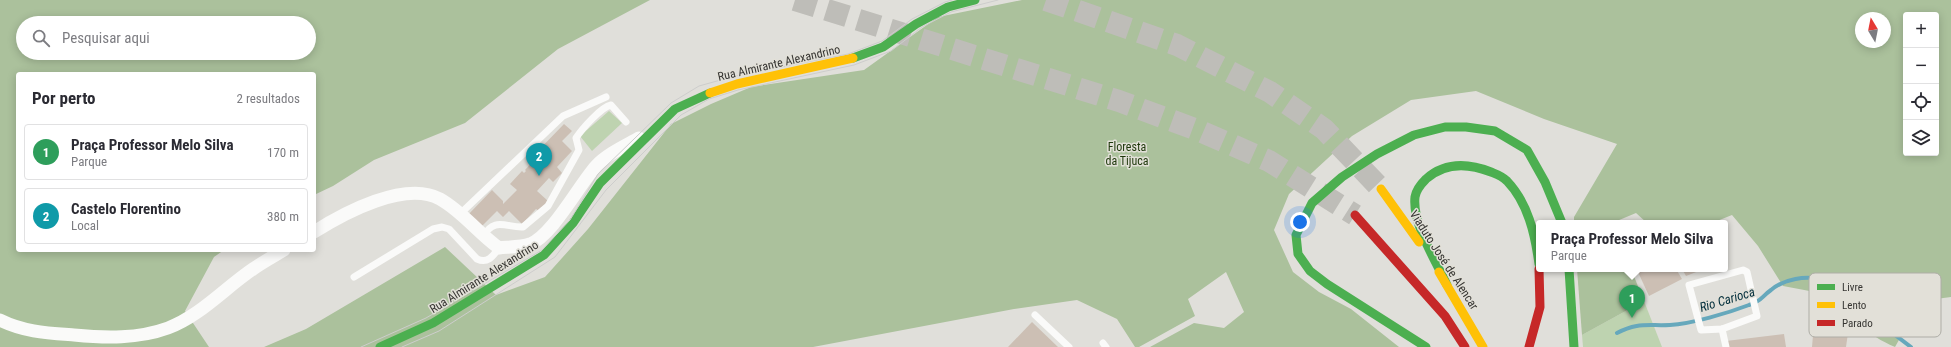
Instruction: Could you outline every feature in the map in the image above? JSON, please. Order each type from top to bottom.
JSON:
[{"type":"main road","name":"Rua Almirante Alexandrino","points":[[380,347],[433,323],[544,255],[572,222],[600,183],[675,109],[704,95],[737,84],[766,76],[849,60],[883,46],[916,24],[948,7],[975,0]]},
{"type":"main road","points":[[1426,347],[1327,284],[1310,271],[1298,254],[1296,234],[1312,203],[1342,177],[1414,136],[1446,127],[1466,127],[1495,131],[1527,150],[1545,182],[1561,220]]},
{"type":"main road","points":[[1447,285],[1418,221],[1415,200],[1418,188],[1440,168],[1457,165],[1478,166],[1506,179],[1531,218],[1536,239]]},
{"type":"main road","name":"Viaduto José de Alencar","points":[[1381,189],[1447,285],[1483,347]]},
{"type":"main road","points":[[1355,215],[1445,316],[1465,347]]},
{"type":"main road","points":[[1529,347],[1540,307],[1539,272]]},
{"type":"main road","points":[[1569,272],[1574,347]]},
{"type":"street","points":[[316,231],[364,205],[398,195],[418,194],[439,198],[461,213],[483,237],[499,248],[530,244],[540,238],[568,204],[596,166],[607,156],[654,130]]},
{"type":"street","points":[[0,320],[14,327],[33,332],[100,337],[135,336],[168,328],[188,318],[253,269],[281,252]]},
{"type":"lane","points":[[461,213],[563,116],[606,97]]},
{"type":"lane","points":[[483,237],[496,225],[507,223],[522,227],[548,206],[578,150],[576,138],[581,131],[606,108],[612,105],[626,122]]},
{"type":"lane","points":[[354,277],[433,229],[439,227],[449,229],[477,259],[482,262],[488,260],[499,248]]},
{"type":"lane","points":[[1746,270],[1757,316],[1722,329],[1704,330],[1699,327],[1689,285],[1746,270]]},
{"type":"lane","points":[[1035,315],[1069,347]]},
{"type":"lane","points":[[1722,329],[1726,347]]},
{"type":"green space","points":[[0,0],[650,0],[558,49],[465,123],[374,160],[333,186],[316,194],[316,72],[16,72],[16,252],[221,252],[214,257],[185,311],[209,347],[0,347]]},
{"type":"green space","name":"Floresta da Tijuca","points":[[1022,0],[1951,0],[1951,297],[1941,298],[1941,273],[1809,273],[1809,291],[1783,286],[1758,246],[1732,215],[1720,220],[1644,220],[1636,213],[1619,220],[1574,220],[1574,217],[1617,144],[1544,119],[1476,91],[1411,100],[1352,136],[1289,194],[1274,230],[1293,272],[1319,292],[1351,309],[1399,347],[1150,347],[1194,323],[1224,328],[1244,312],[1226,272],[1188,299],[1195,316],[1139,347],[1135,347],[1117,319],[1077,300],[1014,309],[813,347],[264,347],[306,329],[445,247],[496,295],[545,277],[588,229],[671,124],[711,104],[751,87],[864,70],[938,17]]},
{"type":"green space","points":[[609,111],[622,123],[592,151],[580,136]]},
{"type":"green space","points":[[1577,272],[1632,272],[1644,301],[1582,335]]},
{"type":"green space","points":[[1644,301],[1662,347],[1583,347],[1582,335]]},
{"type":"green space","name":"Floresta da Tijuca","points":[[1876,337],[1901,337],[1895,347],[1885,342]]},
{"type":"building","points":[[564,124],[572,131],[562,141],[572,151],[557,167],[562,173],[553,182],[549,178],[537,191],[548,201],[539,211],[536,209],[522,224],[509,211],[503,217],[497,211],[479,229],[466,217],[492,190],[503,201],[503,204],[517,190],[510,184],[522,171],[524,173],[526,171],[525,170],[536,158],[534,155]]},
{"type":"building","points":[[1638,272],[1678,272],[1682,279],[1649,296]]},
{"type":"building","points":[[1684,272],[1696,272],[1686,276]]},
{"type":"building","points":[[1032,322],[1058,347],[1008,347]]},
{"type":"building","points":[[1784,334],[1786,347],[1728,347],[1726,341]]},
{"type":"building","points":[[1813,337],[1847,337],[1846,347],[1812,347]]},
{"type":"waterway","name":"Rio Carioca","points":[[1617,333],[1631,327],[1679,324],[1720,315],[1757,302],[1776,286],[1782,283],[1796,279],[1809,278]]},
{"type":"waterway","name":"Rio Carioca","points":[[1898,337],[1911,347]]},
{"type":"tunnel","points":[[795,0],[1119,101],[1200,131],[1269,161],[1355,215]]},
{"type":"tunnel","points":[[1046,0],[1177,45],[1270,92],[1324,129],[1381,189]]},
{"type":"tram line","points":[[361,347],[426,318],[542,250],[570,220],[598,174],[671,103],[699,86],[735,76],[848,54],[882,41],[912,19],[952,0]]},
{"type":"tram line","points":[[402,347],[439,331],[555,257],[606,190],[681,115],[709,99],[738,90],[854,65],[891,51],[922,27],[951,12],[998,0]]},
{"type":"traffic: fast","points":[[853,58],[883,47],[916,24],[948,7],[975,0]]},
{"type":"traffic: fast","points":[[380,347],[433,323],[544,255],[573,223],[600,183],[675,109],[710,93]]},
{"type":"traffic: fast","points":[[1426,347],[1327,284],[1310,271],[1298,254],[1296,235],[1312,203],[1342,177],[1377,154],[1414,135],[1445,127],[1466,127],[1495,131],[1527,150],[1545,182],[1561,220]]},
{"type":"traffic: fast","points":[[1447,285],[1431,254],[1421,230],[1415,208],[1415,197],[1419,187],[1433,173],[1441,169],[1457,166],[1474,167],[1497,174],[1507,181],[1520,199],[1525,209],[1533,230],[1536,247]]},
{"type":"traffic: fast","points":[[1569,272],[1574,347]]},
{"type":"traffic: slow","points":[[710,93],[737,84],[853,58]]},
{"type":"traffic: slow","points":[[1381,189],[1419,242]]},
{"type":"traffic: slow","points":[[1439,272],[1483,347]]},
{"type":"traffic: jam","points":[[1355,215],[1445,316],[1465,347]]},
{"type":"traffic: jam","points":[[1529,347],[1540,307],[1539,272]]},
{"type":"place","name":"Castelo Florentino","points":[[539,176]]},
{"type":"place","name":"Praça Professor Melo Silva","points":[[1632,318]]}]
